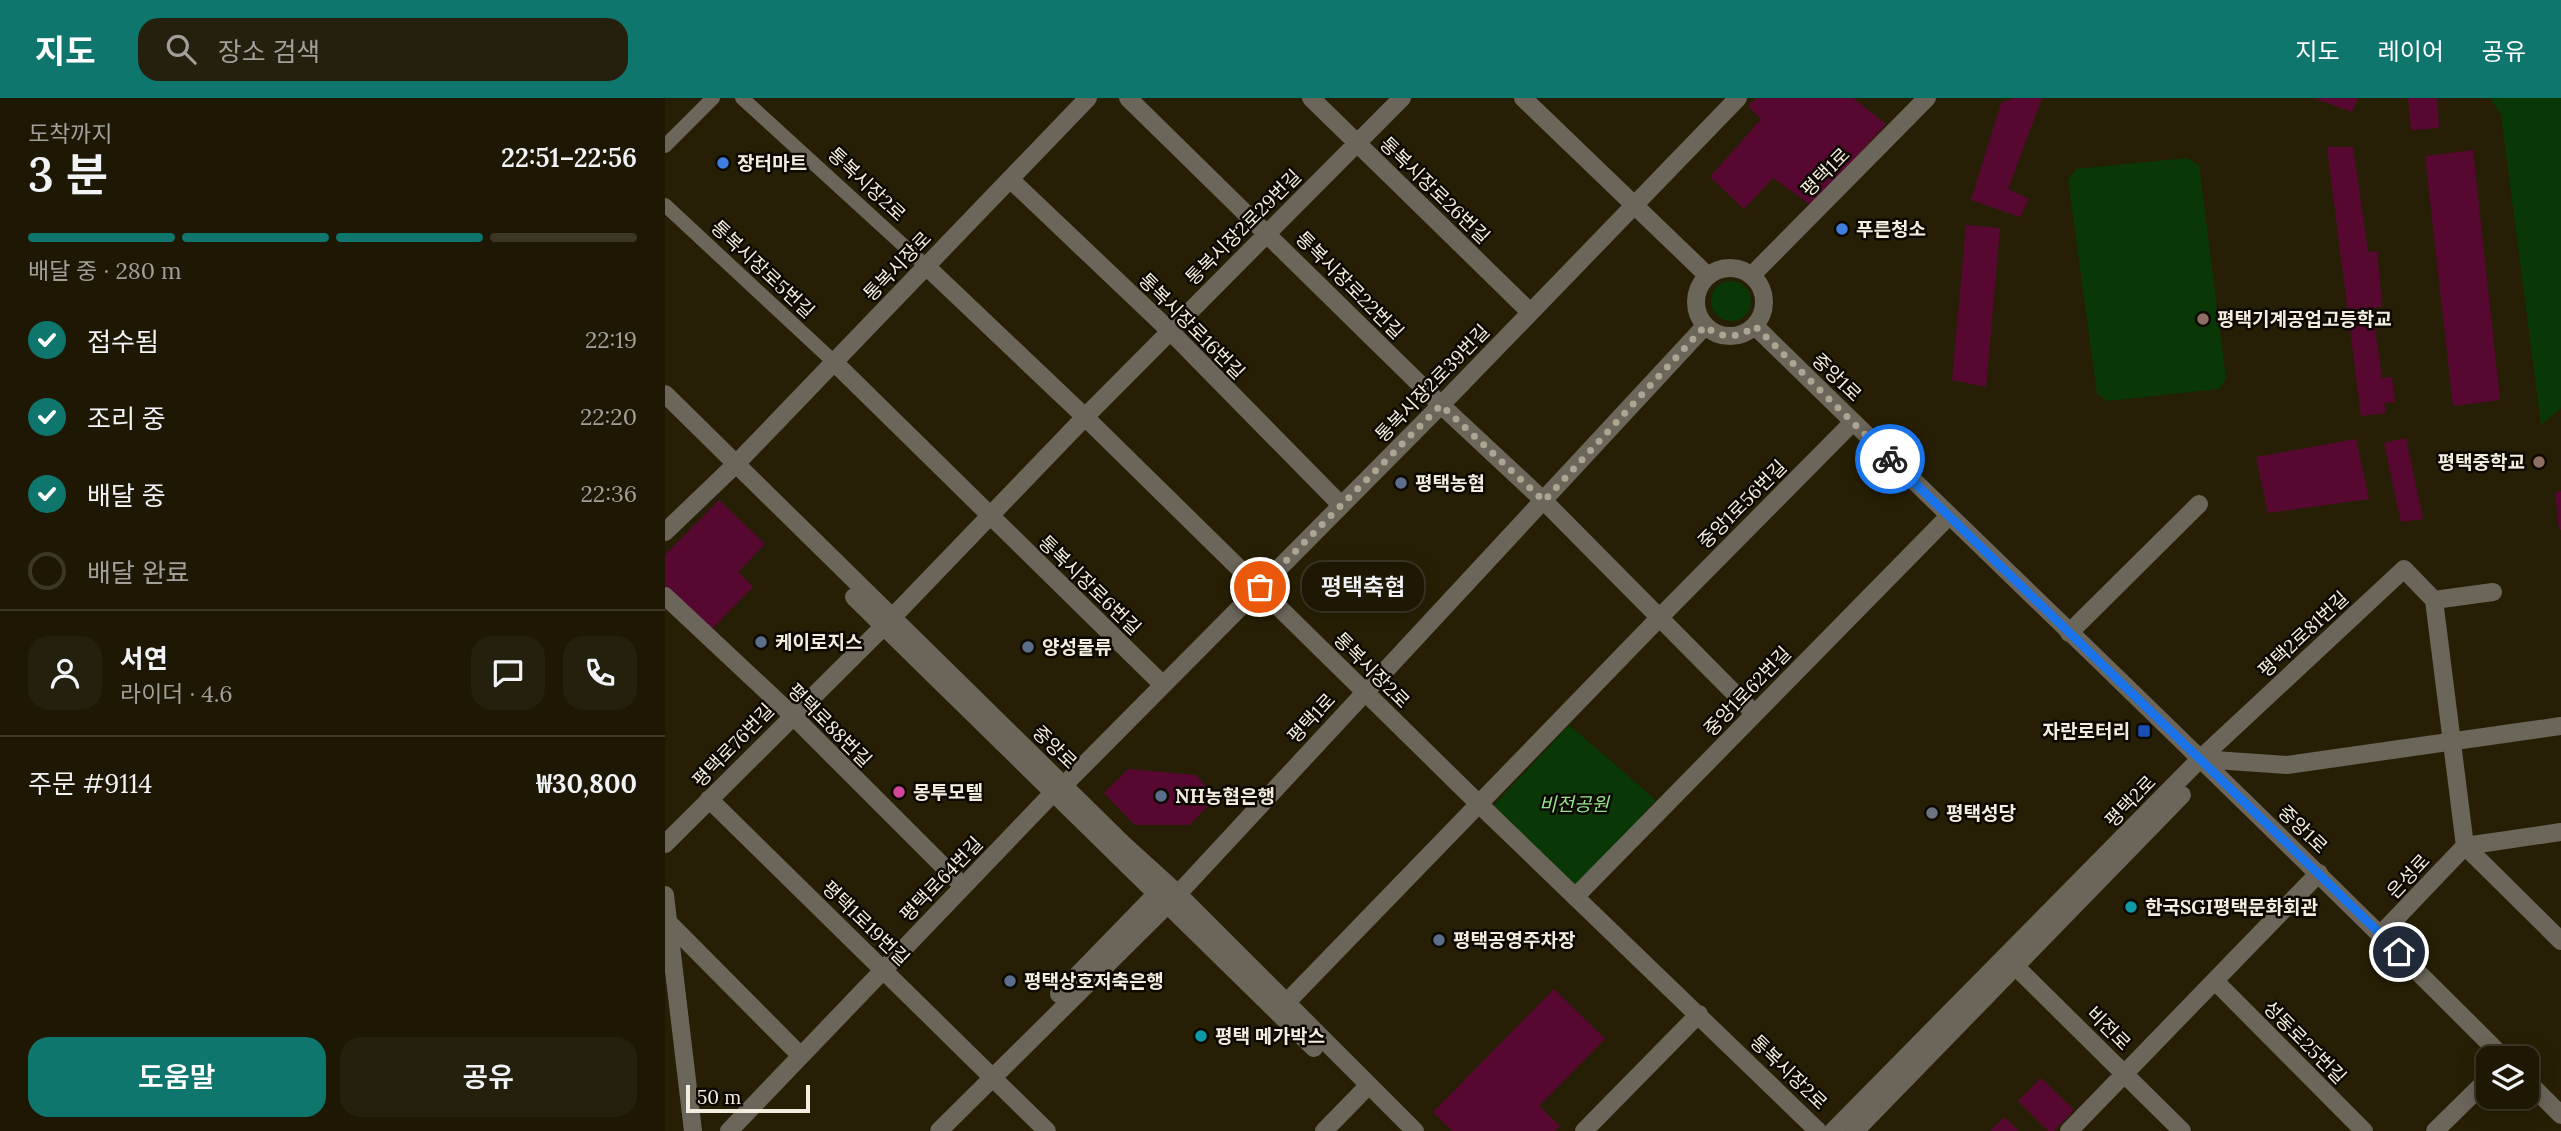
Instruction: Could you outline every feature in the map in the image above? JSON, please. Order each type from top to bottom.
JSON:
[{"type":"street","points":[[665,146],[713,98]]},
{"type":"street","name":"통복시장2로","points":[[742,98],[926,266],[1085,417],[1480,805],[1577,895],[1818,1131]]},
{"type":"street","name":"통복시장로","points":[[665,532],[731,468],[1088,98]]},
{"type":"street","name":"통복시장로22번길","points":[[1128,98],[1441,405],[1544,501]]},
{"type":"street","name":"통복시장로26번길","points":[[1311,98],[1530,312]]},
{"type":"street","name":"통복시장2로29번길","points":[[1085,417],[1402,98]]},
{"type":"street","points":[[1523,98],[1709,276]]},
{"type":"street","name":"통복시장2로39번길","points":[[1260,587],[1634,206],[1731,100]]},
{"type":"street","name":"평택1로","points":[[1752,275],[1919,101]]},
{"type":"street","name":"통복시장로16번길","points":[[1010,179],[1170,331],[1341,505]]},
{"type":"street","name":"통복시장로5번길","points":[[665,205],[834,362]]},
{"type":"street","points":[[1735,268],[1752,275],[1763,291],[1765,300],[1764,310],[1755,326],[1748,332],[1730,337],[1712,332],[1705,326],[1696,309],[1702,282],[1717,271],[1735,268]]},
{"type":"street","name":"평택1로","points":[[989,1073],[1364,692],[1705,326]]},
{"type":"street","name":"중앙1로","points":[[1755,326],[1948,517],[2319,873],[2492,1046]]},
{"type":"street","name":"통복시장로6번길","points":[[834,362],[1162,684]]},
{"type":"street","name":"중앙로","points":[[665,394],[731,468]]},
{"type":"street","name":"중앙로","points":[[665,411],[731,468],[1365,1090],[1415,1131]]},
{"type":"street","points":[[888,621],[1085,417]]},
{"type":"street","name":"중앙1로56번길","points":[[1480,805],[1661,616],[1853,422]]},
{"type":"street","points":[[1544,501],[1661,616],[1754,713]]},
{"type":"street","points":[[2069,634],[2199,504]]},
{"type":"street","name":"중앙1로62번길","points":[[1577,895],[1948,517]]},
{"type":"street","name":"평택2로81번길","points":[[2200,759],[2404,569],[2434,600]]},
{"type":"street","points":[[1058,789],[1260,587]]},
{"type":"street","points":[[2493,592],[2434,600],[2465,846],[2561,941]]},
{"type":"street","name":"평택로88번길","points":[[665,596],[792,715],[963,886]]},
{"type":"street","name":"평택로76번길","points":[[665,844],[888,621]]},
{"type":"street","points":[[2200,759],[2287,765],[2561,726]]},
{"type":"street","name":"평택2로","points":[[1833,1131],[2011,961],[2200,759]]},
{"type":"street","name":"평택로64번길","points":[[729,1131],[1058,789]]},
{"type":"street","name":"평택1로19번길","points":[[709,799],[1047,1131]]},
{"type":"street","points":[[1286,1003],[1480,805]]},
{"type":"street","points":[[2465,846],[2561,832]]},
{"type":"street","name":"은성로","points":[[2381,934],[2465,846]]},
{"type":"street","points":[[2069,1131],[2319,873]]},
{"type":"street","name":"중앙로","points":[[1167,894],[1286,1003],[1365,1090],[1398,1131]]},
{"type":"street","points":[[665,895],[694,1131]]},
{"type":"street","points":[[669,923],[800,1055]]},
{"type":"street","points":[[1855,1131],[2011,961]]},
{"type":"street","name":"비전로","points":[[2011,961],[2182,1131]]},
{"type":"street","name":"성동로25번길","points":[[2216,982],[2364,1131]]},
{"type":"street","points":[[1584,1131],[1699,1014]]},
{"type":"street","points":[[924,1131],[989,1073]]},
{"type":"street","points":[[939,1131],[989,1073]]},
{"type":"street","points":[[1324,1131],[1365,1090]]},
{"type":"street","points":[[2435,1131],[2476,1091]]},
{"type":"street","points":[[2539,1093],[2561,1115]]},
{"type":"green space","points":[[2490,98],[2561,98],[2561,408],[2541,425],[2501,115]]},
{"type":"green space","points":[[2187,158],[2199,165],[2226,379],[2219,389],[2108,401],[2097,394],[2068,180],[2076,169]]},
{"type":"green space","points":[[1731,281],[1745,287],[1751,301],[1745,315],[1731,321],[1717,315],[1711,301],[1717,287]]},
{"type":"green space","name":"비전공원","points":[[1569,725],[1656,800],[1578,887],[1493,806]]},
{"type":"building","points":[[1756,98],[1853,98],[1886,124],[1812,206],[1773,178],[1744,209],[1710,177],[1761,119],[1748,106]]},
{"type":"building","points":[[2014,98],[2042,98],[2008,189],[2029,199],[2020,217],[1971,200],[2001,103]]},
{"type":"building","points":[[2314,98],[2358,98],[2352,112]]},
{"type":"building","points":[[2408,98],[2437,98],[2439,128],[2411,130]]},
{"type":"building","points":[[2327,147],[2353,147],[2368,252],[2377,251],[2382,307],[2372,308],[2382,378],[2392,377],[2395,402],[2384,403],[2386,413],[2361,416]]},
{"type":"building","points":[[2473,150],[2500,400],[2453,406],[2425,156]]},
{"type":"building","points":[[1966,225],[2000,228],[1986,387],[1952,380]]},
{"type":"building","points":[[2406,438],[2423,519],[2401,522],[2384,443]]},
{"type":"building","points":[[2356,439],[2369,499],[2268,513],[2256,457]]},
{"type":"building","points":[[2561,491],[2561,530],[2559,530],[2555,492]]},
{"type":"building","points":[[719,500],[765,544],[738,572],[753,587],[710,631],[665,586],[665,555]]},
{"type":"building","points":[[1128,769],[1196,775],[1216,798],[1189,825],[1135,825],[1104,793]]},
{"type":"building","points":[[1554,989],[1605,1039],[1539,1106],[1560,1126],[1555,1131],[1452,1131],[1433,1112]]},
{"type":"building","points":[[2041,1078],[2074,1110],[2054,1131],[2048,1131],[2018,1101]]},
{"type":"building","points":[[2004,1117],[2019,1131],[1990,1131]]},
{"type":"way so far","points":[[1260,587],[1441,405],[1544,501],[1705,326],[1712,332],[1730,337],[1748,332],[1755,326],[1890,459]]},
{"type":"place","name":"장터마트","points":[[723,163]]},
{"type":"place","name":"푸른청소","points":[[1842,229]]},
{"type":"place","name":"평택기계공업고등학교","points":[[2203,319]]},
{"type":"place","name":"평택중학교","points":[[2539,462]]},
{"type":"place","name":"평택농협","points":[[1401,483]]},
{"type":"place","name":"평택축협","points":[[1260,587]]},
{"type":"place","name":"케이로지스","points":[[761,642]]},
{"type":"place","name":"양성물류","points":[[1028,647]]},
{"type":"place","name":"자란로터리","points":[[2144,731]]},
{"type":"place","name":"몽투모텔","points":[[899,792]]},
{"type":"place","name":"NH농협은행","points":[[1161,796]]},
{"type":"place","name":"평택성당","points":[[1932,813]]},
{"type":"place","name":"한국SGI평택문화회관","points":[[2131,907]]},
{"type":"place","name":"평택공영주차장","points":[[1439,940]]},
{"type":"place","name":"평택상호저축은행","points":[[1010,981]]},
{"type":"place","name":"평택 메가박스","points":[[1201,1036]]},
{"type":"route","points":[[1890,459],[2399,952]]}]
